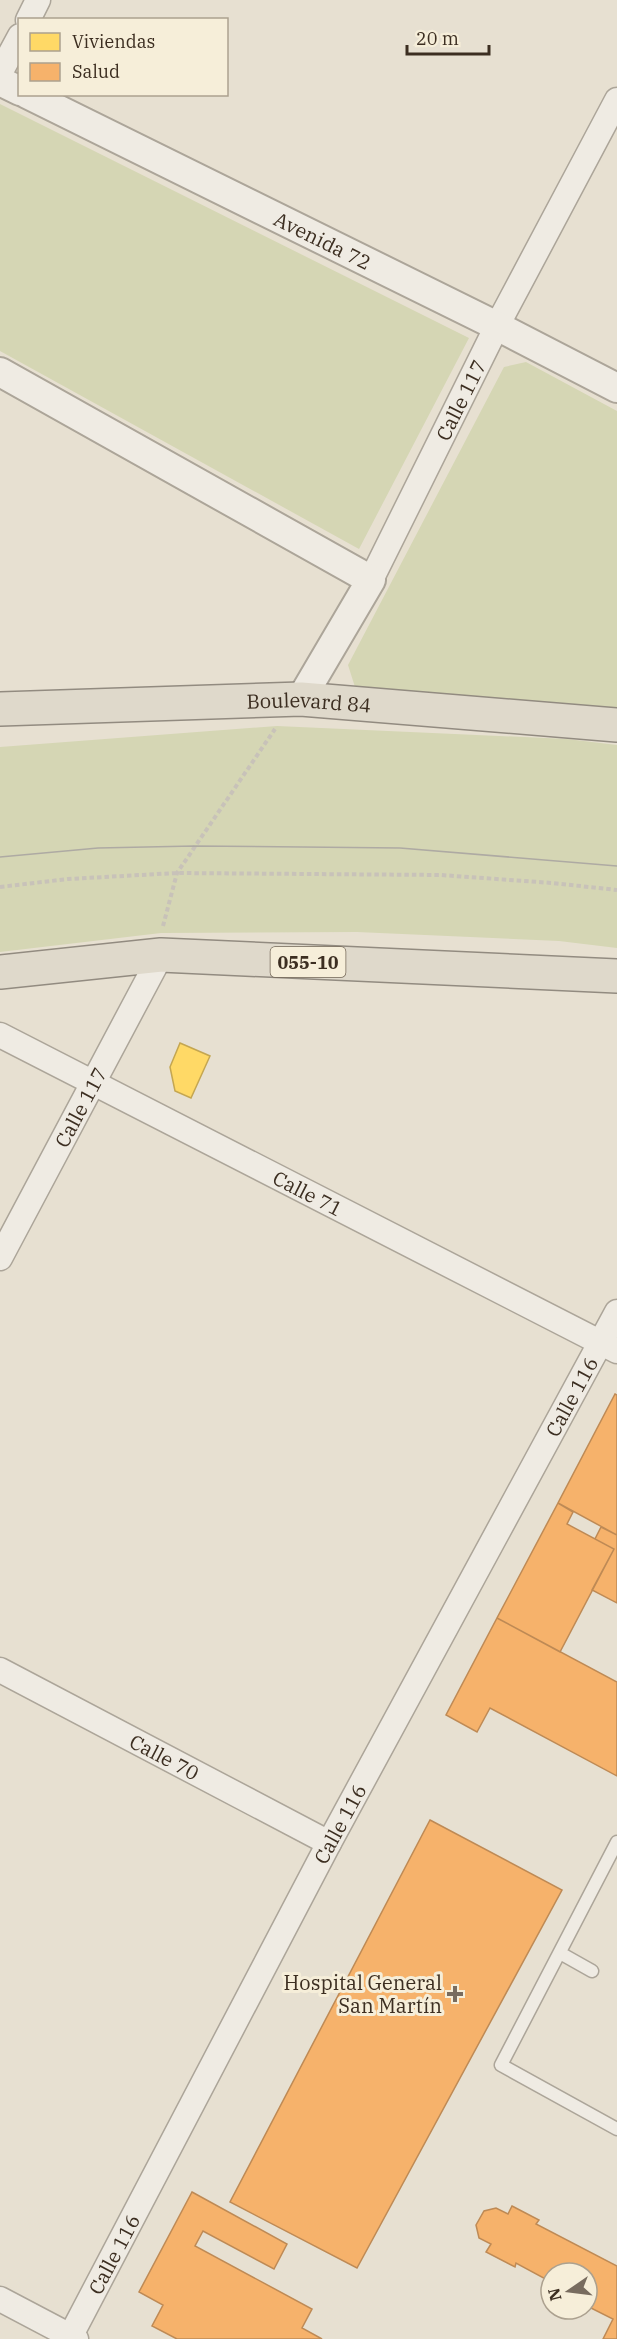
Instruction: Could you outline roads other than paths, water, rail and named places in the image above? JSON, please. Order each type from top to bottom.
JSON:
[{"type":"highway","name":"Boulevard 84","points":[[0,710],[301,699],[617,725]]},
{"type":"highway","name":"055-10","points":[[0,972],[161,955],[617,976]]},
{"type":"street","points":[[29,18],[39,0]]},
{"type":"street","points":[[0,73],[18,40]]},
{"type":"street","points":[[0,81],[18,90]]},
{"type":"street","name":"Avenida 72","points":[[31,96],[497,326],[617,388]]},
{"type":"street","name":"Calle 117","points":[[301,699],[371,580],[497,326],[617,100]]},
{"type":"street","points":[[0,372],[371,580]]},
{"type":"street","name":"Calle 117","points":[[0,1258],[161,955]]},
{"type":"street","name":"Calle 71","points":[[0,1035],[609,1346]]},
{"type":"street","name":"Calle 116","points":[[72,2338],[328,1843],[609,1346],[617,1312]]},
{"type":"street","name":"Calle 70","points":[[0,1670],[328,1843]]},
{"type":"street","points":[[0,2299],[72,2338]]},
{"type":"lane","points":[[617,1842],[501,2065],[617,2129]]},
{"type":"lane","points":[[560,1953],[592,1971]]},
{"type":"tram line","points":[[0,857],[98,848],[194,846],[400,848],[617,866]]},
{"type":"place","name":"Hospital General San Martín","points":[[455,1994]]}]
